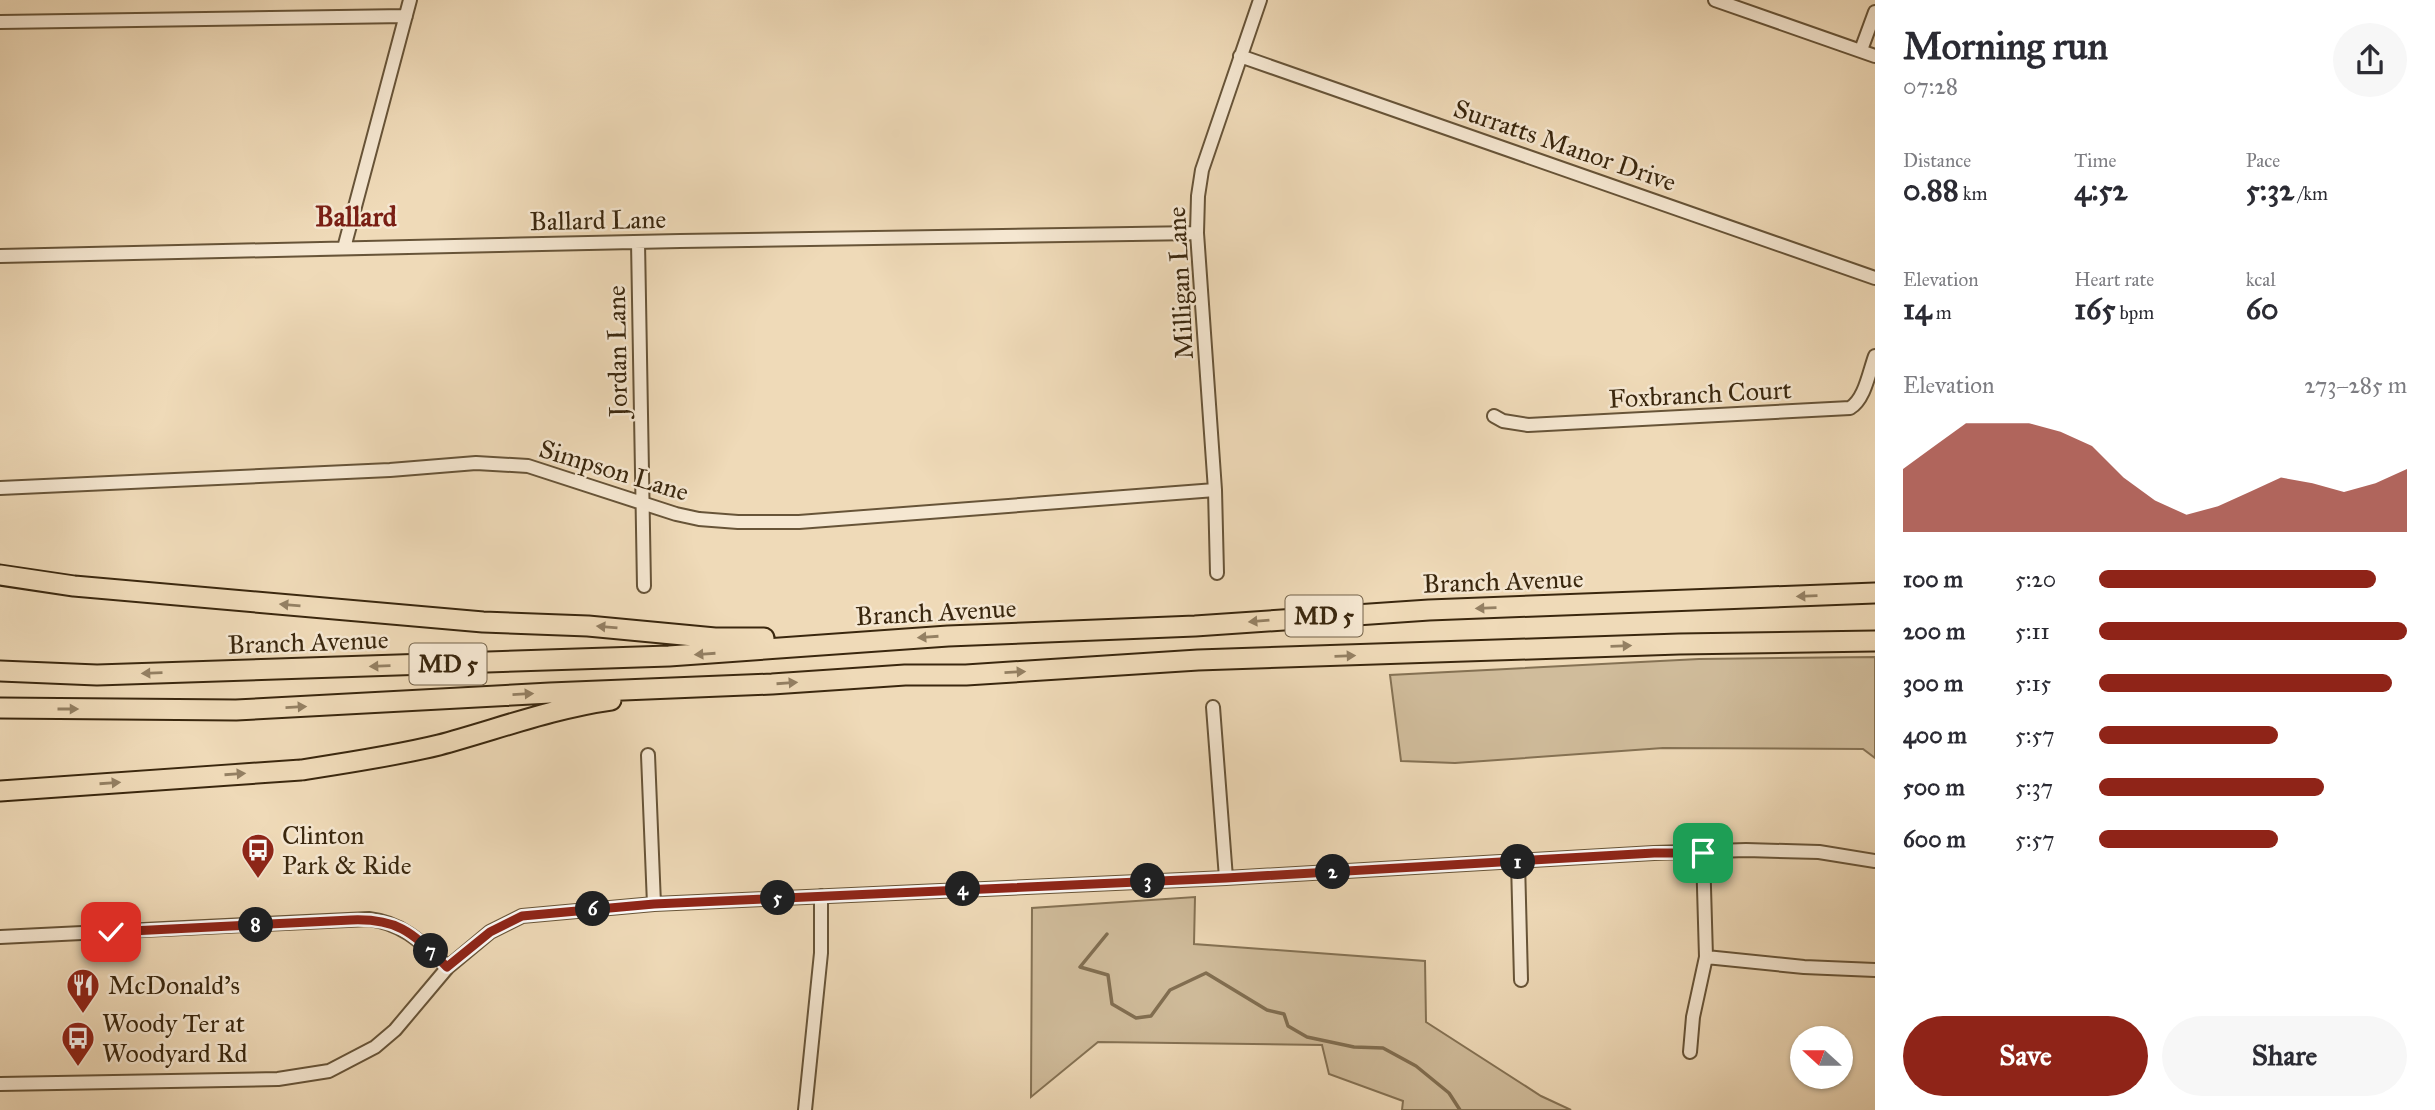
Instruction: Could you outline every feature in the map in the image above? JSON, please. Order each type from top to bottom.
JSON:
[{"type":"highway","points":[[0,575],[74,586],[483,622],[588,626],[715,638],[895,639]]},
{"type":"highway","points":[[0,587],[49,581]]},
{"type":"highway","name":"Branch Avenue","points":[[0,671],[97,675],[669,656],[895,639],[1195,626],[1429,610],[1875,593]]},
{"type":"highway","name":"MD 5","points":[[0,708],[236,710],[905,675],[990,674],[1198,660],[1679,644],[1875,641]]},
{"type":"highway","points":[[0,791],[301,770],[436,746],[598,702],[719,686]]},
{"type":"highway","points":[[0,782],[53,786]]},
{"type":"street","points":[[344,248],[410,0]]},
{"type":"street","name":"Milligan Lane","points":[[1217,573],[1215,490],[1197,233],[1198,196],[1202,170],[1260,0]]},
{"type":"street","points":[[1715,0],[1875,56]]},
{"type":"street","points":[[1861,50],[1875,12]]},
{"type":"street","points":[[0,22],[406,16]]},
{"type":"street","name":"Surratts Manor Drive","points":[[1240,56],[1875,278]]},
{"type":"street","name":"Ballard Lane","points":[[0,256],[1197,233]]},
{"type":"street","name":"Jordan Lane","points":[[638,242],[644,586]]},
{"type":"street","name":"Foxbranch Court","points":[[1494,416],[1503,421],[1528,425],[1850,408],[1856,405],[1860,397],[1875,356]]},
{"type":"street","name":"Simpson Lane","points":[[0,488],[390,470],[476,463],[528,466],[676,514],[738,522],[799,522],[1215,490]]},
{"type":"street","points":[[1213,707],[1226,878]]},
{"type":"street","points":[[648,755],[654,904]]},
{"type":"street","points":[[0,1084],[266,1080],[297,1078],[329,1071],[376,1046],[395,1030],[447,967],[490,932],[522,916],[654,904],[1226,878],[1654,853],[1746,850],[1819,852],[1875,861]]},
{"type":"street","points":[[1690,1052],[1693,1017],[1706,957],[1703,853]]},
{"type":"street","points":[[1518,862],[1521,980]]},
{"type":"street","points":[[805,1110],[821,953],[821,896]]},
{"type":"street","points":[[0,936],[369,919],[384,921],[409,932],[447,967]]},
{"type":"street","points":[[1706,957],[1804,967],[1875,970]]},
{"type":"shaded area","points":[[1875,657],[1875,758],[1863,749],[1663,748],[1455,763],[1401,761],[1390,675],[1699,659]]},
{"type":"shaded area","points":[[1195,897],[1194,944],[1425,961],[1426,1022],[1541,1096],[1571,1110],[1402,1110],[1403,1101],[1329,1074],[1322,1045],[1098,1042],[1031,1097],[1032,908]]},
{"type":"waterway","points":[[1107,934],[1080,967],[1108,975],[1112,1004],[1136,1018],[1151,1016],[1170,990],[1206,973],[1267,1010],[1284,1014],[1288,1026],[1307,1037],[1354,1047],[1383,1048],[1416,1066],[1449,1093],[1460,1110]]},
{"type":"place","name":"Clinton Park & Ride","points":[[258,880]]},
{"type":"place","name":"McDonald's","points":[[83,1015]]},
{"type":"place","name":"Woody Ter at Woodyard Rd","points":[[78,1068]]},
{"type":"district","name":"Ballard","points":[[356,216]]},
{"type":"route","points":[[111,932],[369,919],[384,921],[409,932],[447,967],[490,932],[522,916],[654,904],[1226,878],[1654,853],[1703,853]]}]
